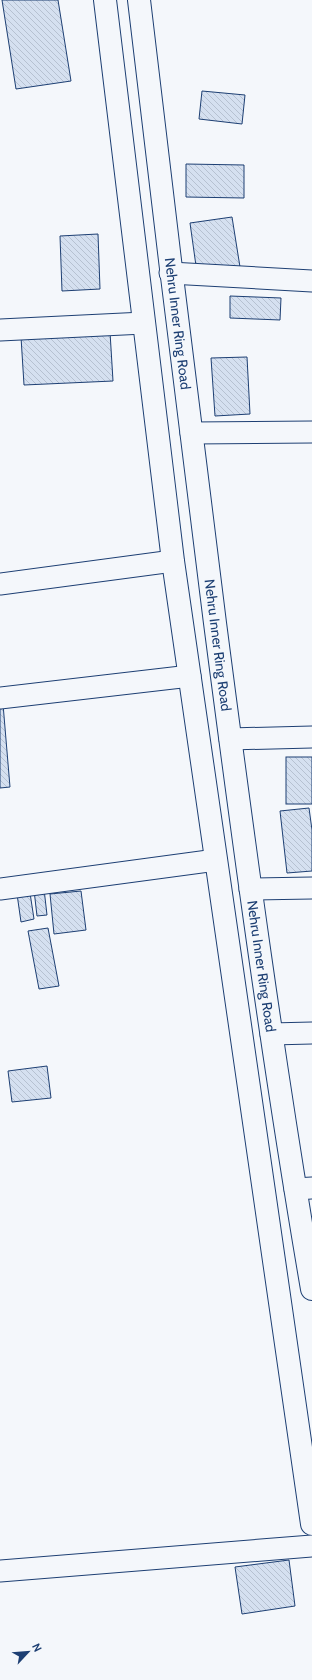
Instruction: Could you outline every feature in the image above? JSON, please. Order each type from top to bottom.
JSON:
[{"type":"main road","points":[[105,0],[173,561],[312,1524]]},
{"type":"main road","name":"Nehru Inner Ring Road","points":[[139,0],[170,273],[250,889],[271,1034],[303,1188],[312,1289]]},
{"type":"street","points":[[170,273],[312,281]]},
{"type":"street","points":[[0,330],[144,323]]},
{"type":"street","points":[[191,433],[312,432]]},
{"type":"street","points":[[0,584],[173,561]]},
{"type":"street","points":[[0,698],[190,676]]},
{"type":"street","points":[[230,739],[312,737]]},
{"type":"street","points":[[0,888],[216,860]]},
{"type":"street","points":[[250,889],[312,888]]},
{"type":"street","points":[[271,1034],[312,1033]]},
{"type":"street","points":[[0,1571],[312,1546]]},
{"type":"building","points":[[2,0],[58,0],[71,81],[16,89]]},
{"type":"building","points":[[202,91],[245,95],[242,124],[199,119]]},
{"type":"building","points":[[186,164],[244,165],[244,198],[186,197]]},
{"type":"building","points":[[232,217],[240,267],[197,273],[190,223]]},
{"type":"building","points":[[98,234],[100,289],[62,291],[60,236]]},
{"type":"building","points":[[230,296],[281,298],[280,320],[230,318]]},
{"type":"building","points":[[110,332],[113,381],[24,385],[21,337]]},
{"type":"building","points":[[247,357],[250,414],[215,416],[211,358]]},
{"type":"building","points":[[0,704],[3,704],[10,787],[0,788]]},
{"type":"building","points":[[286,757],[312,757],[312,804],[286,804]]},
{"type":"building","points":[[309,808],[312,830],[312,871],[287,873],[280,811]]},
{"type":"building","points":[[44,889],[47,915],[37,916],[34,890]]},
{"type":"building","points":[[81,891],[86,930],[54,934],[50,894]]},
{"type":"building","points":[[30,893],[34,919],[21,922],[17,894]]},
{"type":"building","points":[[48,928],[59,986],[39,989],[28,931]]},
{"type":"building","points":[[47,1066],[51,1098],[12,1102],[8,1071]]},
{"type":"building","points":[[289,1560],[295,1606],[242,1614],[235,1567]]}]
